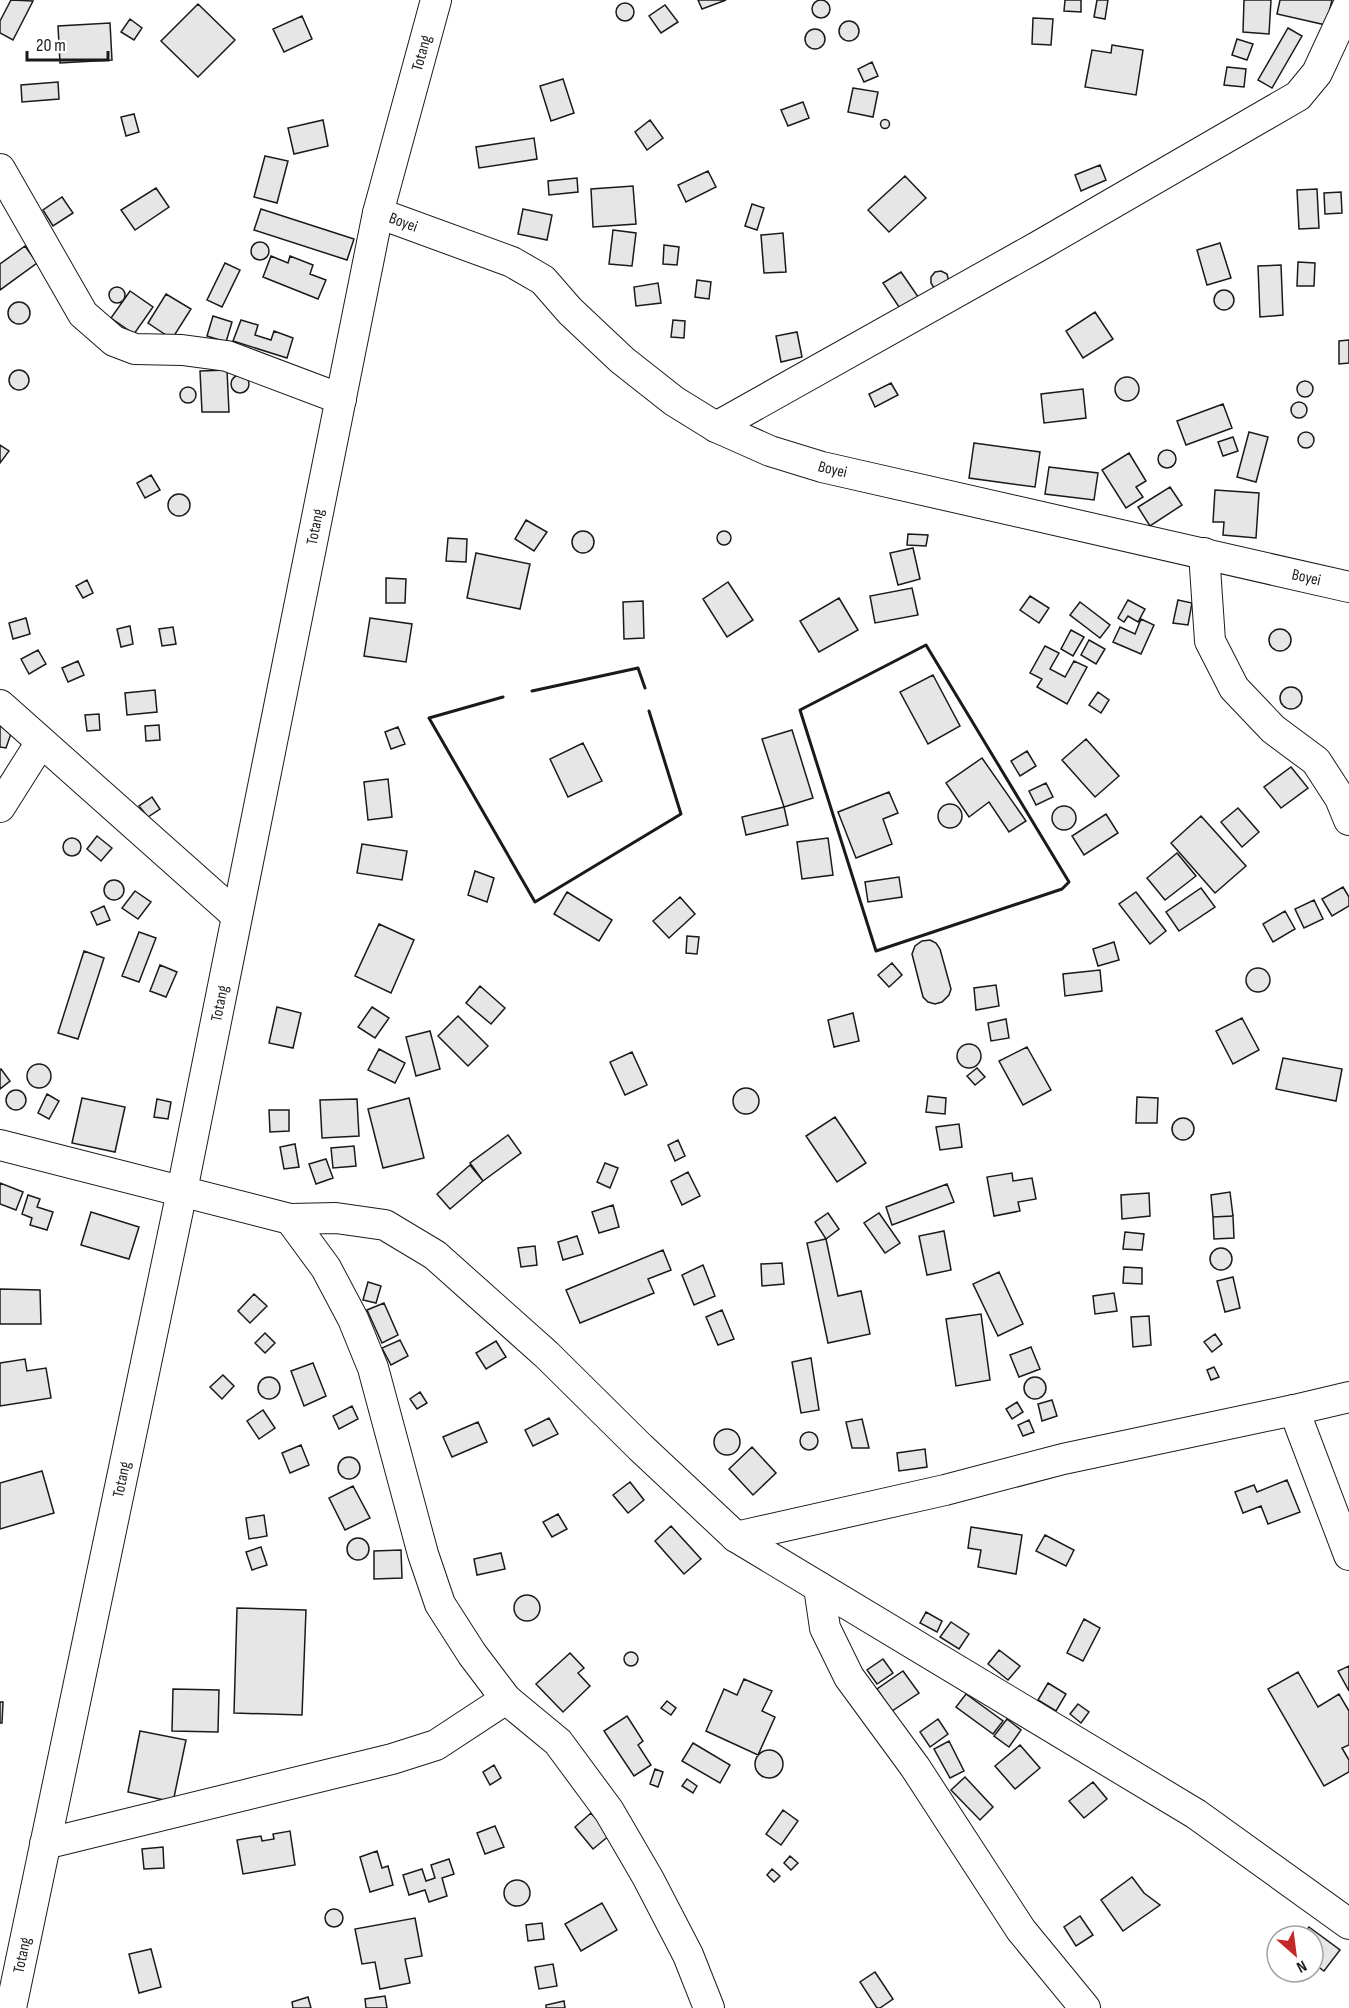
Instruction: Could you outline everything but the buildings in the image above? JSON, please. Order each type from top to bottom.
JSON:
[{"type":"street","name":"Totang","points":[[11,2008],[182,1191],[378,213],[436,0]]},
{"type":"street","points":[[716,427],[1037,247],[1298,96],[1317,73],[1349,4]]},
{"type":"street","points":[[0,169],[83,314],[114,341],[135,349],[182,350],[227,356],[341,399]]},
{"type":"street","name":"Boyei","points":[[378,213],[512,262],[543,280],[570,311],[622,360],[674,401],[716,427],[770,451],[822,467],[1349,587]]},
{"type":"street","points":[[1204,553],[1210,641],[1234,688],[1273,729],[1316,761],[1340,798],[1349,820]]},
{"type":"street","points":[[0,705],[236,915]]},
{"type":"street","points":[[0,807],[41,742]]},
{"type":"street","points":[[0,1145],[290,1219],[336,1218],[385,1225],[435,1255],[547,1355],[736,1537],[1196,1814],[1349,1924]]},
{"type":"street","points":[[290,1219],[326,1268],[353,1319],[374,1368],[423,1554],[440,1604],[472,1654],[506,1699],[558,1742],[609,1811],[648,1878],[688,1955],[709,2008]]},
{"type":"street","points":[[736,1537],[945,1490],[1063,1459],[1294,1410],[1349,1396]]},
{"type":"street","points":[[1294,1410],[1349,1554]]},
{"type":"street","points":[[819,1587],[825,1628],[849,1677],[915,1767],[1021,1929],[1085,2008]]},
{"type":"street","points":[[45,1844],[393,1759],[436,1745],[506,1699]]},
{"type":"wall","points":[[926,645],[1069,882],[1062,889],[876,951],[800,710],[926,645]]},
{"type":"wall","points":[[532,691],[638,668],[645,688]]},
{"type":"wall","points":[[503,697],[429,718],[535,902],[681,814],[649,711]]}]
